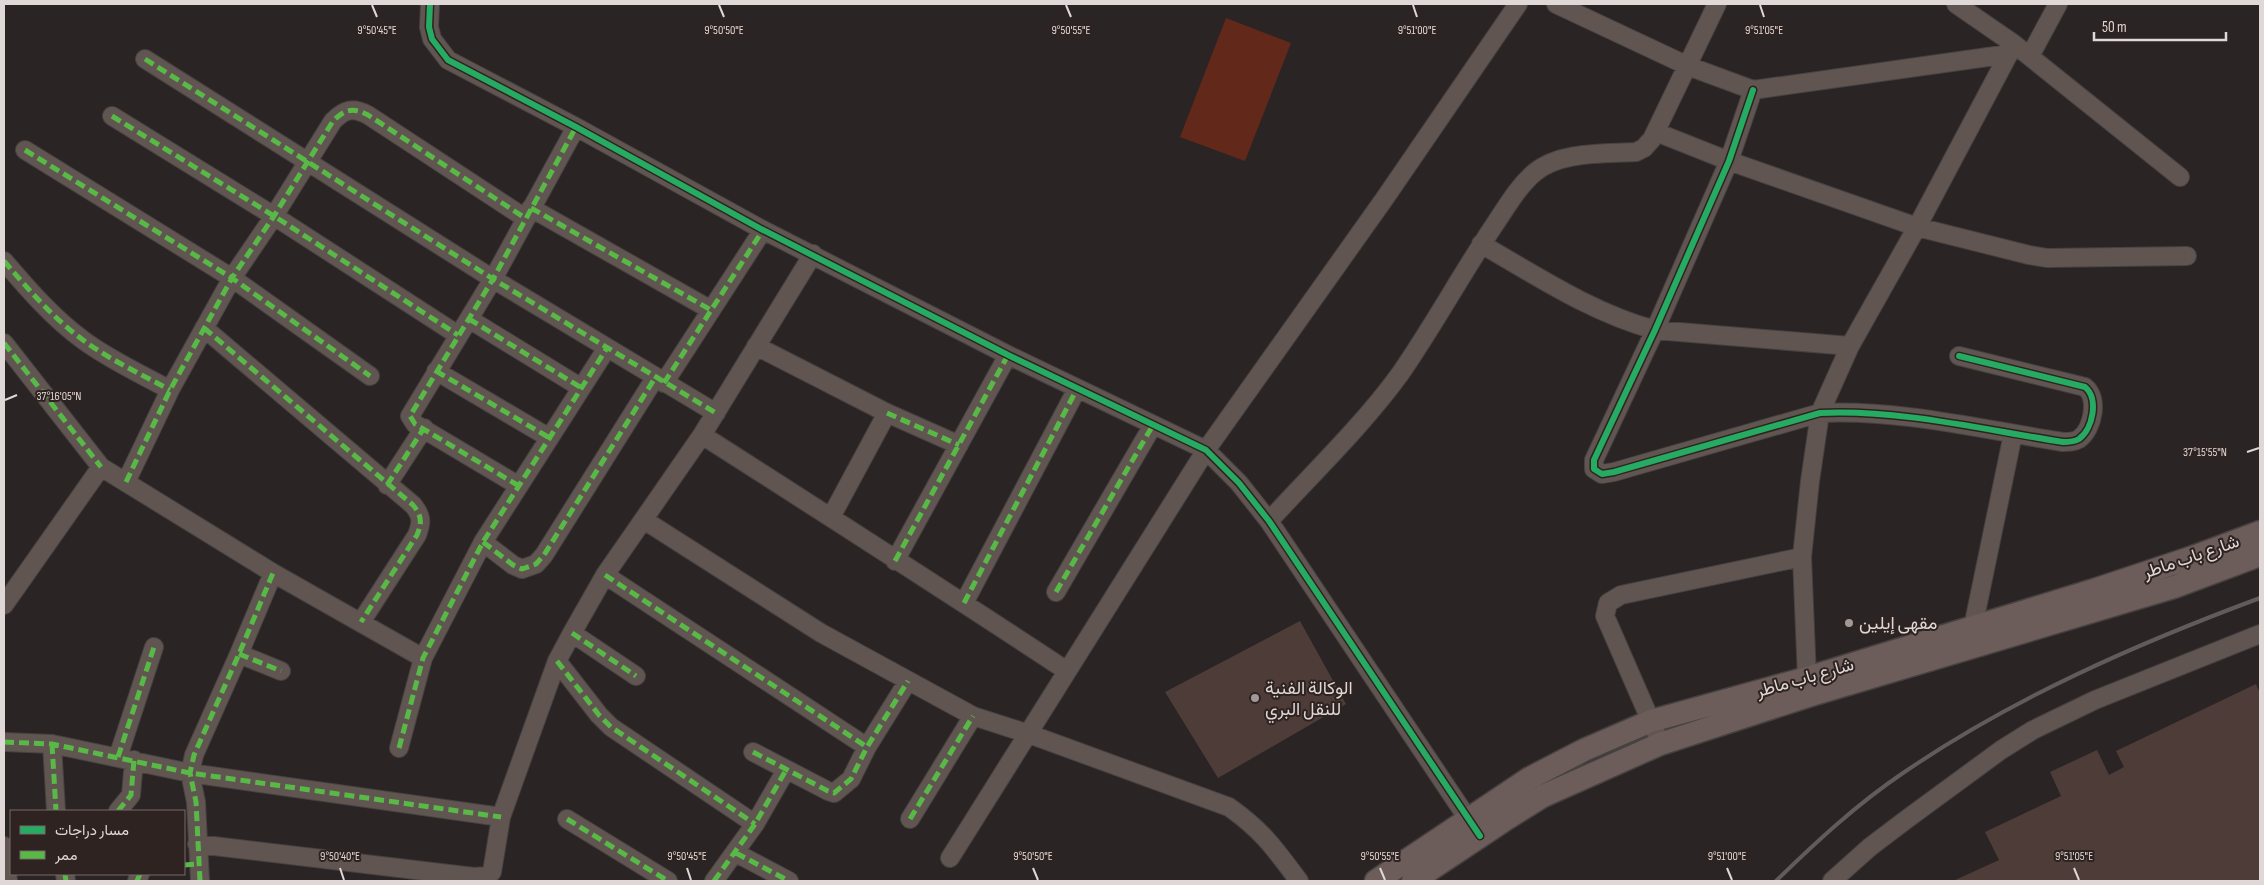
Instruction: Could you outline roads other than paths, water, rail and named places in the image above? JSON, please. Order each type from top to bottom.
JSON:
[{"type":"main road","name":"شارع باب ماطر","points":[[1376,881],[1473,827],[1660,744],[1973,627],[2193,557],[2260,532]]},
{"type":"main road","name":"شارع باب ماطر","points":[[1413,881],[1530,778],[1584,750],[1651,721],[1809,687],[2174,587],[2260,555]]},
{"type":"street","points":[[430,4],[429,27],[432,39],[448,60],[576,127],[763,230],[1008,355],[1206,450],[1239,484],[1269,521],[1473,827]]},
{"type":"street","points":[[950,858],[1206,450],[1385,198],[1518,4]]},
{"type":"street","points":[[1556,4],[1688,66],[1753,90],[2011,49]]},
{"type":"street","points":[[1269,521],[1380,399],[1400,374],[1481,244],[1518,190],[1535,172],[1565,158],[1636,152],[1644,148],[1656,132],[1717,4]]},
{"type":"street","points":[[1956,4],[2011,49],[2030,56],[2180,177]]},
{"type":"street","points":[[2030,56],[2058,4]]},
{"type":"street","points":[[1809,687],[1802,557],[1820,413],[1850,346],[1917,227],[2011,49]]},
{"type":"street","points":[[145,59],[493,279],[716,413]]},
{"type":"street","points":[[1753,90],[1729,161],[1594,460],[1594,469],[1598,472],[1614,472],[1820,413],[1882,414],[2063,442],[2078,440],[2084,434],[2089,424],[2094,402],[2089,390],[2079,385],[1958,356]]},
{"type":"street","points":[[126,482],[170,390],[232,278],[274,216],[333,121],[344,111],[354,109],[368,115],[528,213],[712,310]]},
{"type":"street","points":[[112,116],[274,216],[458,335]]},
{"type":"street","points":[[519,486],[415,424],[410,416],[493,279],[576,127]]},
{"type":"street","points":[[1656,132],[1729,161],[1917,227],[2048,258],[2187,256]]},
{"type":"street","points":[[25,150],[232,278],[370,376]]},
{"type":"street","points":[[483,542],[513,565],[522,569],[536,564],[659,380],[712,310],[763,230]]},
{"type":"street","points":[[1481,244],[1601,311],[1631,324],[1654,330],[1850,346]]},
{"type":"street","points":[[197,844],[481,877],[488,876],[494,866],[501,817],[557,661],[605,575],[702,435],[813,254]]},
{"type":"street","points":[[4,261],[54,316],[83,340],[170,390]]},
{"type":"street","points":[[469,319],[580,388]]},
{"type":"street","points":[[204,328],[387,485],[413,505],[420,513],[421,526],[360,622]]},
{"type":"street","points":[[4,343],[101,467],[273,573],[423,658]]},
{"type":"street","points":[[756,346],[887,413],[958,445]]},
{"type":"street","points":[[399,748],[423,658],[483,542],[548,437],[607,348]]},
{"type":"street","points":[[895,560],[1008,355]]},
{"type":"street","points":[[436,371],[548,437]]},
{"type":"street","points":[[964,603],[1077,389]]},
{"type":"street","points":[[831,517],[887,413]]},
{"type":"street","points":[[1056,592],[1153,425]]},
{"type":"street","points":[[387,485],[424,428]]},
{"type":"street","points":[[1973,627],[2013,434]]},
{"type":"street","points":[[702,435],[964,603],[1067,672]]},
{"type":"street","points":[[4,605],[101,467]]},
{"type":"street","points":[[644,520],[821,633],[973,716],[1229,807],[1252,823],[1267,838],[1299,881]]},
{"type":"street","points":[[1660,744],[1605,616],[1608,603],[1621,595],[1802,557]]},
{"type":"street","points":[[194,870],[197,844],[196,802],[190,773],[194,755],[273,573]]},
{"type":"street","points":[[605,575],[867,747]]},
{"type":"street","points":[[572,633],[636,676]]},
{"type":"street","points":[[1832,881],[1870,847],[1907,819],[2001,750],[2033,730],[2095,700],[2260,634]]},
{"type":"street","points":[[119,810],[131,795],[126,758],[154,648]]},
{"type":"street","points":[[239,654],[281,671]]},
{"type":"street","points":[[557,661],[598,715],[611,727],[755,824]]},
{"type":"street","points":[[753,752],[834,793],[851,779],[867,747],[908,681]]},
{"type":"street","points":[[910,819],[973,716]]},
{"type":"street","points":[[4,742],[52,744],[126,758],[190,773],[501,817]]},
{"type":"street","points":[[52,744],[56,810]]},
{"type":"street","points":[[714,881],[736,853],[755,824],[786,770]]},
{"type":"street","points":[[567,819],[668,881]]},
{"type":"street","points":[[4,853],[8,881]]},
{"type":"street","points":[[736,853],[789,881]]},
{"type":"railway","points":[[1776,881],[1869,797],[1903,773],[1988,720],[2122,654],[2167,634],[2260,598]]},
{"type":"place","name":"مقهى إيلين","points":[[1849,623]]},
{"type":"place","name":"الوكالة الفنية للنقل البري","points":[[1255,698]]}]
